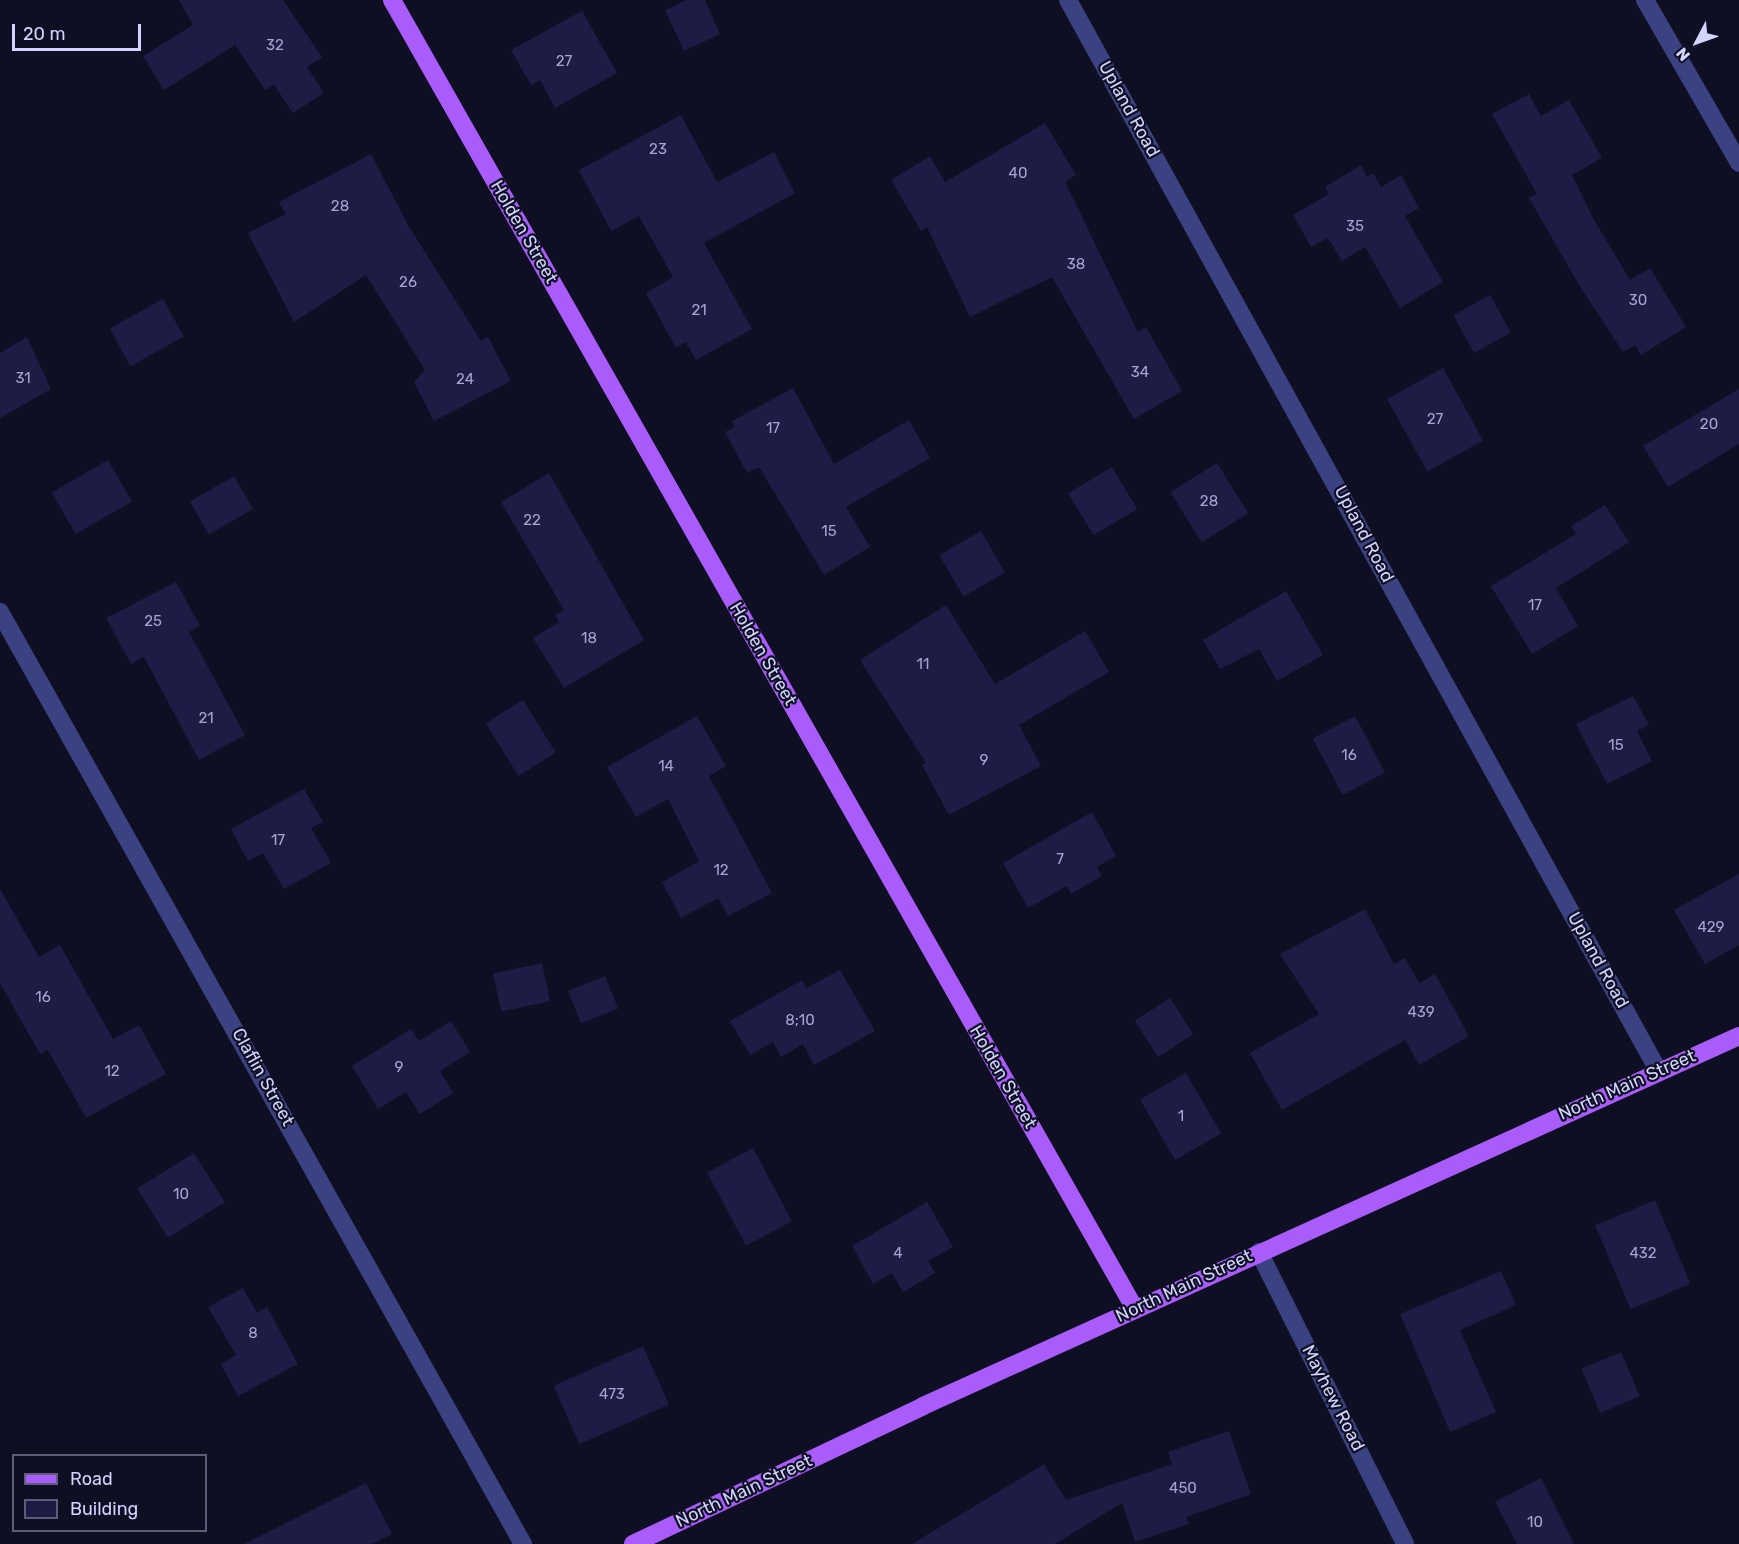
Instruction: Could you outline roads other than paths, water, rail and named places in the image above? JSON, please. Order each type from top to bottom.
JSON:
[{"type":"main road","name":"Holden Street","points":[[392,0],[1134,1309]]},
{"type":"main road","name":"North Main Street","points":[[633,1544],[1134,1309],[1658,1070],[1739,1036]]},
{"type":"street","name":"Upland Road","points":[[1068,0],[1658,1070]]},
{"type":"street","points":[[1645,0],[1739,163]]},
{"type":"street","name":"Claflin Street","points":[[0,612],[523,1544]]},
{"type":"street","name":"Mayhew Road","points":[[1259,1252],[1405,1544]]}]
